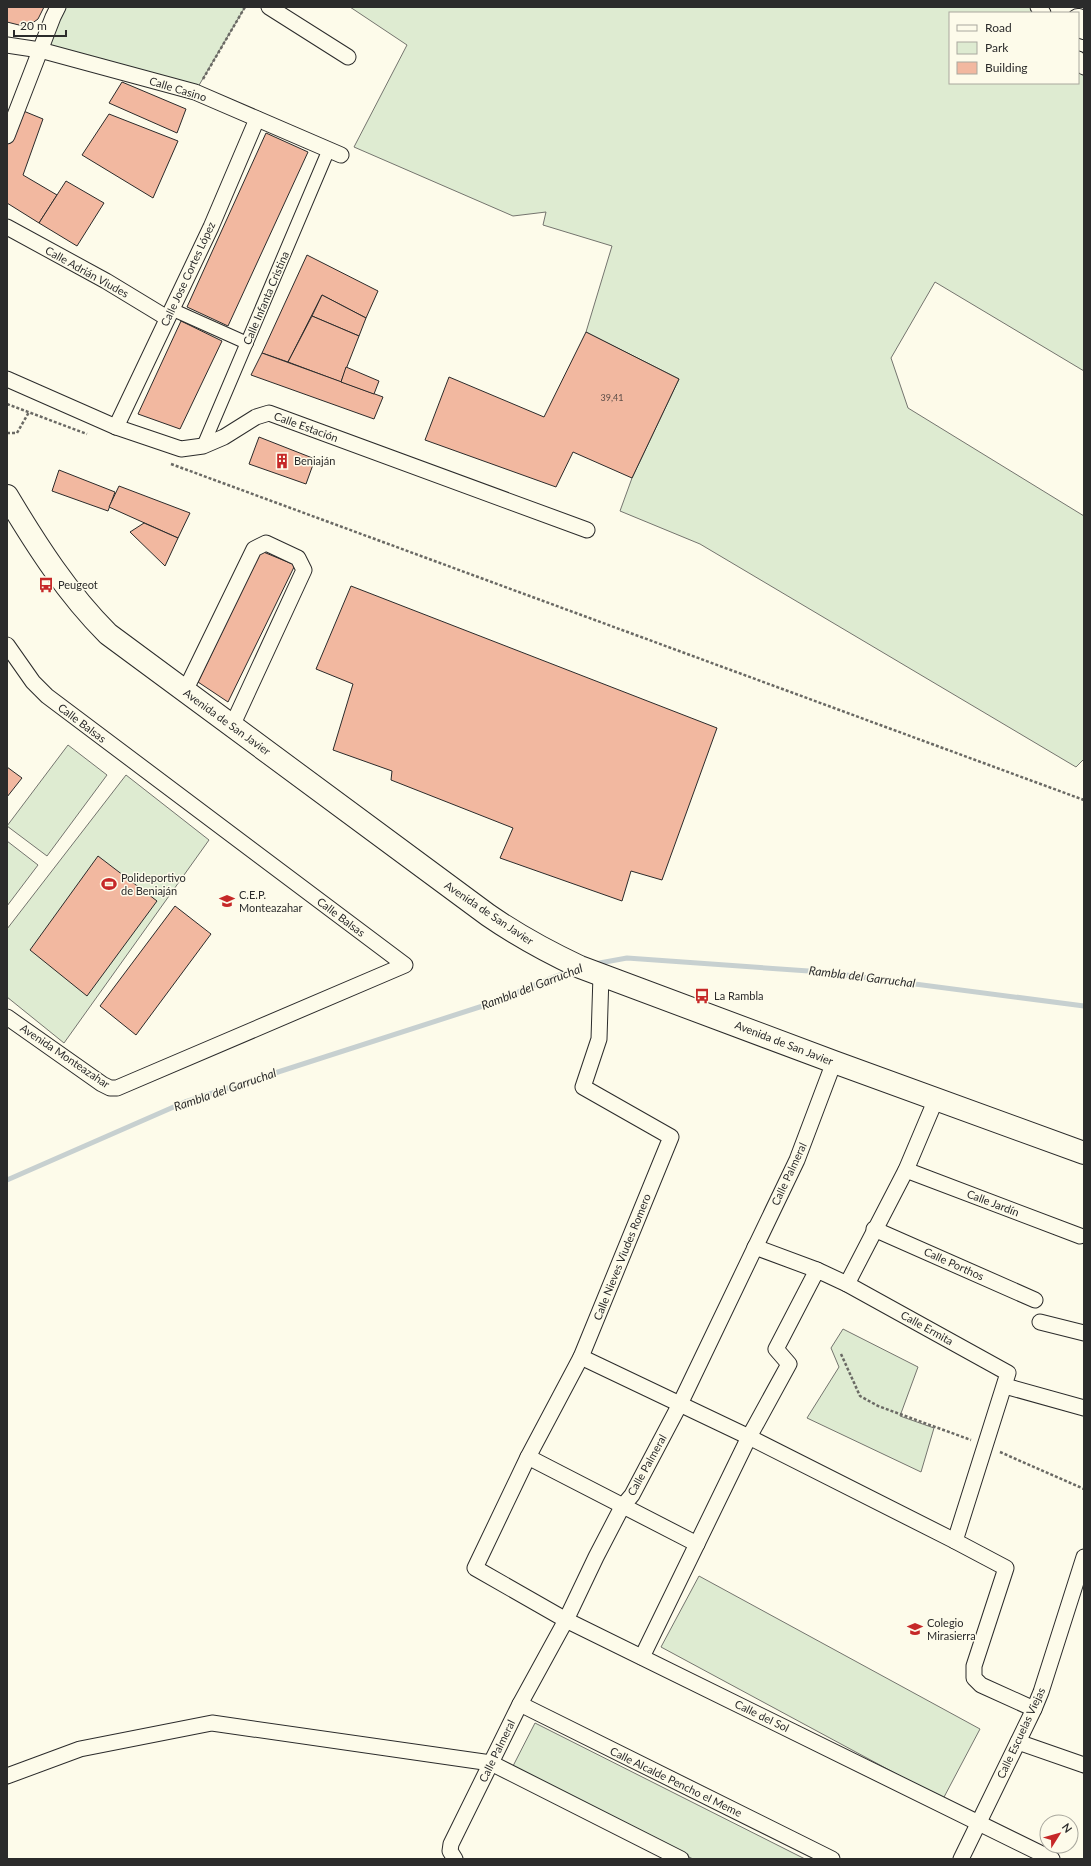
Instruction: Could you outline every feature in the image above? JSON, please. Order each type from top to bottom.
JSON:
[{"type":"main road","name":"Avenida de San Javier","points":[[7,496],[46,558],[76,600],[108,634],[488,915],[543,949],[601,975],[1084,1153]]},
{"type":"street","points":[[7,136],[58,7]]},
{"type":"street","points":[[269,7],[348,57]]},
{"type":"street","name":"Calle Casino","points":[[7,45],[40,50],[195,92],[335,152]]},
{"type":"street","name":"Calle Jose Cortes López","points":[[116,427],[211,227],[257,119]]},
{"type":"street","name":"Calle Infanta Cristina","points":[[203,446],[247,343],[335,152]]},
{"type":"street","name":"Calle Adrián Viudes","points":[[7,227],[106,281],[169,313]]},
{"type":"street","points":[[169,313],[247,343]]},
{"type":"street","name":"Calle Estación","points":[[7,379],[116,427],[181,449],[203,446],[224,437],[256,417],[268,413],[587,530]]},
{"type":"street","points":[[185,691],[254,549],[266,543],[298,558],[304,570],[232,726]]},
{"type":"street","name":"Calle Balsas","points":[[7,645],[33,682],[47,696],[405,965],[124,1086]]},
{"type":"street","name":"Calle Nieves Viudes Romero","points":[[475,1568],[528,1457],[581,1357],[671,1138],[583,1087],[599,1039],[601,975]]},
{"type":"street","name":"Avenida Monteazahar","points":[[7,1017],[106,1086],[110,1088],[117,1088],[124,1086]]},
{"type":"street","name":"Calle Palmeral","points":[[455,1859],[450,1851],[451,1844],[520,1704],[566,1620],[622,1507],[632,1495],[680,1404],[797,1160],[834,1062]]},
{"type":"street","points":[[847,1284],[874,1229],[906,1170],[936,1099]]},
{"type":"street","name":"Calle Jardín","points":[[906,1170],[1080,1236]]},
{"type":"street","name":"Calle Porthos","points":[[874,1229],[1035,1300]]},
{"type":"street","name":"Calle Ermita","points":[[755,1247],[817,1270],[847,1284],[1006,1380],[1084,1408]]},
{"type":"street","points":[[642,1657],[749,1437],[789,1364],[776,1349],[817,1270]]},
{"type":"street","points":[[1040,1322],[1084,1333]]},
{"type":"street","points":[[581,1357],[749,1437],[1006,1568],[974,1666],[974,1678],[981,1685],[1034,1709]]},
{"type":"street","points":[[955,1541],[1006,1380]]},
{"type":"street","points":[[528,1457],[622,1507],[697,1544]]},
{"type":"street","name":"Calle Escuelas Viejas","points":[[961,1859],[1034,1709],[1080,1582],[1084,1557]]},
{"type":"street","name":"Calle del Sol","points":[[475,1568],[566,1620],[1052,1859]]},
{"type":"street","name":"Calle Alcalde Pencho el Meme","points":[[520,1704],[832,1859]]},
{"type":"street","points":[[7,1776],[80,1749],[212,1723],[491,1763],[681,1859]]},
{"type":"street","points":[[1018,1742],[1084,1765]]},
{"type":"path","points":[[195,92],[245,7]]},
{"type":"path","points":[[7,404],[88,434]]},
{"type":"path","points":[[7,433],[17,433],[29,412]]},
{"type":"path","points":[[170,464],[1084,800]]},
{"type":"path","points":[[841,1354],[860,1396],[878,1406],[985,1446],[1084,1489]]},
{"type":"green space","points":[[58,7],[245,7],[195,92],[40,50]]},
{"type":"green space","points":[[350,7],[1038,7],[1042,12],[949,12],[949,84],[1079,84],[1079,60],[1084,67],[1084,371],[935,282],[891,358],[908,408],[1084,516],[1084,759],[1076,767],[700,544],[620,511],[632,478],[679,379],[586,332],[612,246],[543,225],[546,212],[513,216],[354,147],[407,45]]},
{"type":"green space","points":[[68,745],[107,775],[47,856],[7,826]]},
{"type":"green space","name":"Polideportivo de Beniaján","points":[[126,775],[209,840],[64,1043],[7,997],[7,929]]},
{"type":"green space","points":[[7,841],[38,865],[7,906]]},
{"type":"green space","points":[[843,1329],[918,1367],[900,1416],[934,1428],[921,1472],[807,1418],[839,1367],[831,1348]]},
{"type":"green space","points":[[699,1576],[980,1729],[943,1799],[661,1647]]},
{"type":"green space","points":[[535,1723],[805,1859],[693,1859],[512,1768]]},
{"type":"building","points":[[7,7],[44,7],[38,19],[27,27],[7,22]]},
{"type":"building","points":[[122,82],[186,109],[177,133],[109,103]]},
{"type":"building","points":[[21,110],[43,119],[23,175],[57,195],[39,223],[7,203],[7,145]]},
{"type":"building","points":[[109,114],[178,141],[153,198],[82,155]]},
{"type":"building","points":[[266,133],[308,152],[228,326],[187,307]]},
{"type":"building","points":[[66,181],[104,203],[77,246],[39,223]]},
{"type":"building","points":[[307,255],[378,291],[366,318],[322,295],[288,362],[262,353]]},
{"type":"building","points":[[322,295],[366,318],[359,336],[312,316]]},
{"type":"building","points":[[312,316],[359,336],[341,382],[288,362]]},
{"type":"building","points":[[181,321],[222,341],[180,429],[138,414]]},
{"type":"building","points":[[586,332],[679,379],[632,478],[573,452],[556,487],[425,440],[449,377],[544,417]]},
{"type":"building","points":[[262,353],[383,397],[374,419],[251,375]]},
{"type":"building","points":[[346,367],[379,381],[374,394],[341,382]]},
{"type":"building","name":"Beniaján","points":[[259,437],[315,459],[306,484],[249,464]]},
{"type":"building","points":[[59,470],[115,492],[108,511],[52,491]]},
{"type":"building","points":[[119,486],[190,513],[178,538],[109,507]]},
{"type":"building","points":[[144,523],[178,538],[165,566],[130,532]]},
{"type":"building","points":[[261,551],[295,565],[228,702],[198,682]]},
{"type":"building","points":[[351,586],[717,728],[662,880],[631,871],[622,901],[500,858],[513,828],[391,780],[392,771],[333,750],[353,684],[316,669]]},
{"type":"building","points":[[7,767],[22,778],[7,797]]},
{"type":"building","points":[[98,856],[157,901],[87,996],[30,950]]},
{"type":"building","points":[[175,906],[211,934],[136,1035],[100,1006]]},
{"type":"waterway","name":"Rambla del Garruchal","points":[[594,964],[627,958],[823,972],[1084,1006]]},
{"type":"waterway","name":"Rambla del Garruchal","points":[[7,1180],[185,1102],[492,1003],[571,970]]},
{"type":"place","name":"Beniaján","points":[[282,461]]},
{"type":"place","name":"Peugeot","points":[[46,585]]},
{"type":"place","name":"Polideportivo de Beniaján","points":[[109,884]]},
{"type":"place","name":"C.E.P. Monteazahar","points":[[227,901]]},
{"type":"place","name":"La Rambla","points":[[702,996]]},
{"type":"place","name":"Colegio Mirasierra","points":[[915,1629]]}]
